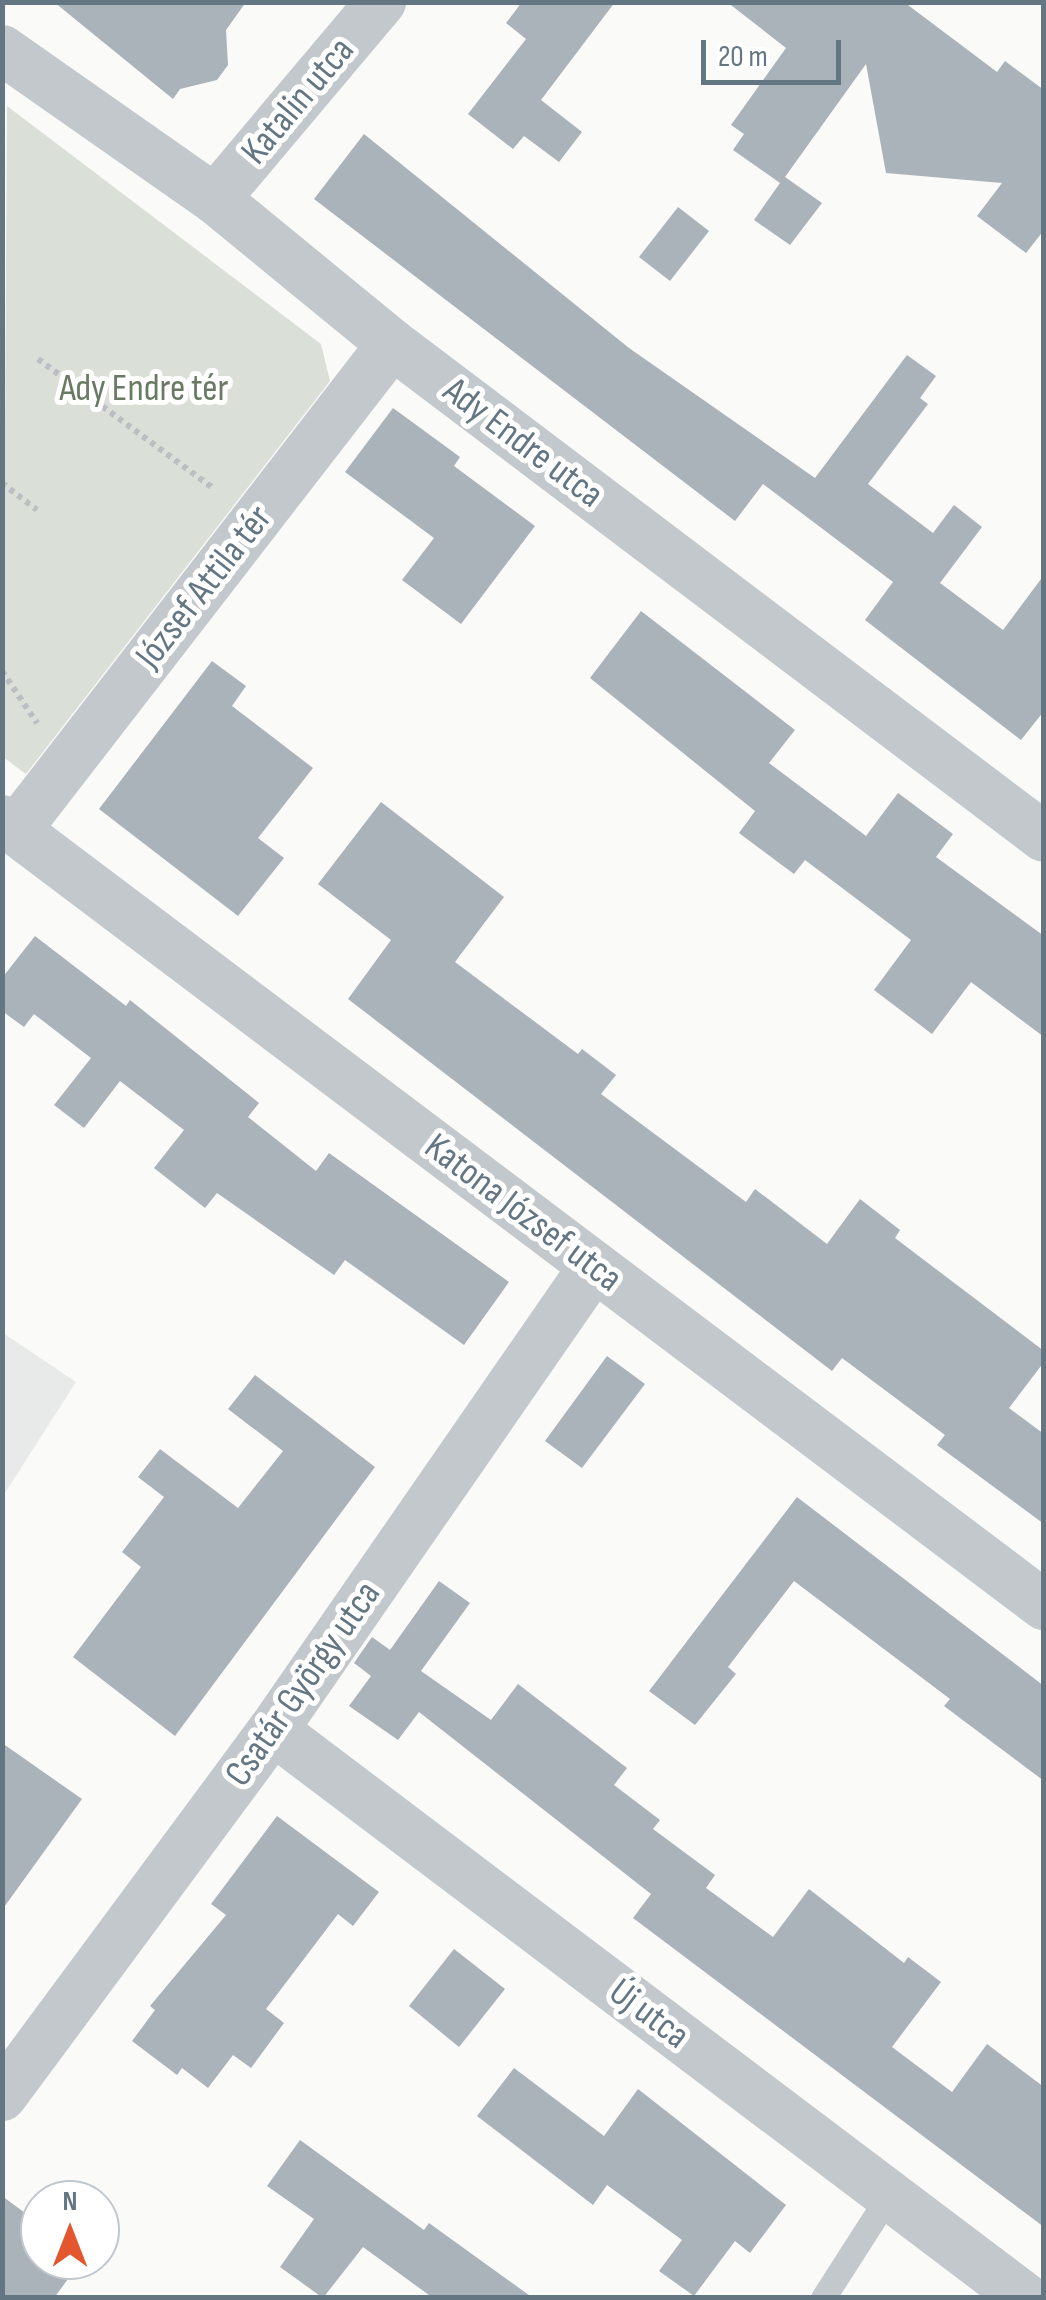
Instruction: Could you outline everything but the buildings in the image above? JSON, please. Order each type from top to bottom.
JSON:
[{"type":"street","name":"Katalin utca","points":[[215,200],[382,2]]},
{"type":"street","name":"Ady Endre utca","points":[[2,50],[215,200],[392,344],[1044,837]]},
{"type":"street","name":"József Attila tér","points":[[9,825],[66,765],[392,344]]},
{"type":"street","name":"Katona József utca","points":[[9,825],[1044,1605]]},
{"type":"street","name":"Csatár György utca","points":[[2,2096],[273,1730],[594,1266]]},
{"type":"street","name":"Új utca","points":[[273,1730],[1025,2298]]},
{"type":"lane","points":[[828,2294],[889,2196]]},
{"type":"path","points":[[38,359],[213,488]]},
{"type":"path","points":[[2,483],[37,510]]},
{"type":"path","points":[[2,671],[66,765]]},
{"type":"shaded area","points":[[3,1333],[76,1382],[3,1496]]},
{"type":"green space","name":"Ady Endre tér","points":[[7,106],[321,344],[330,381],[26,774],[3,757]]}]
